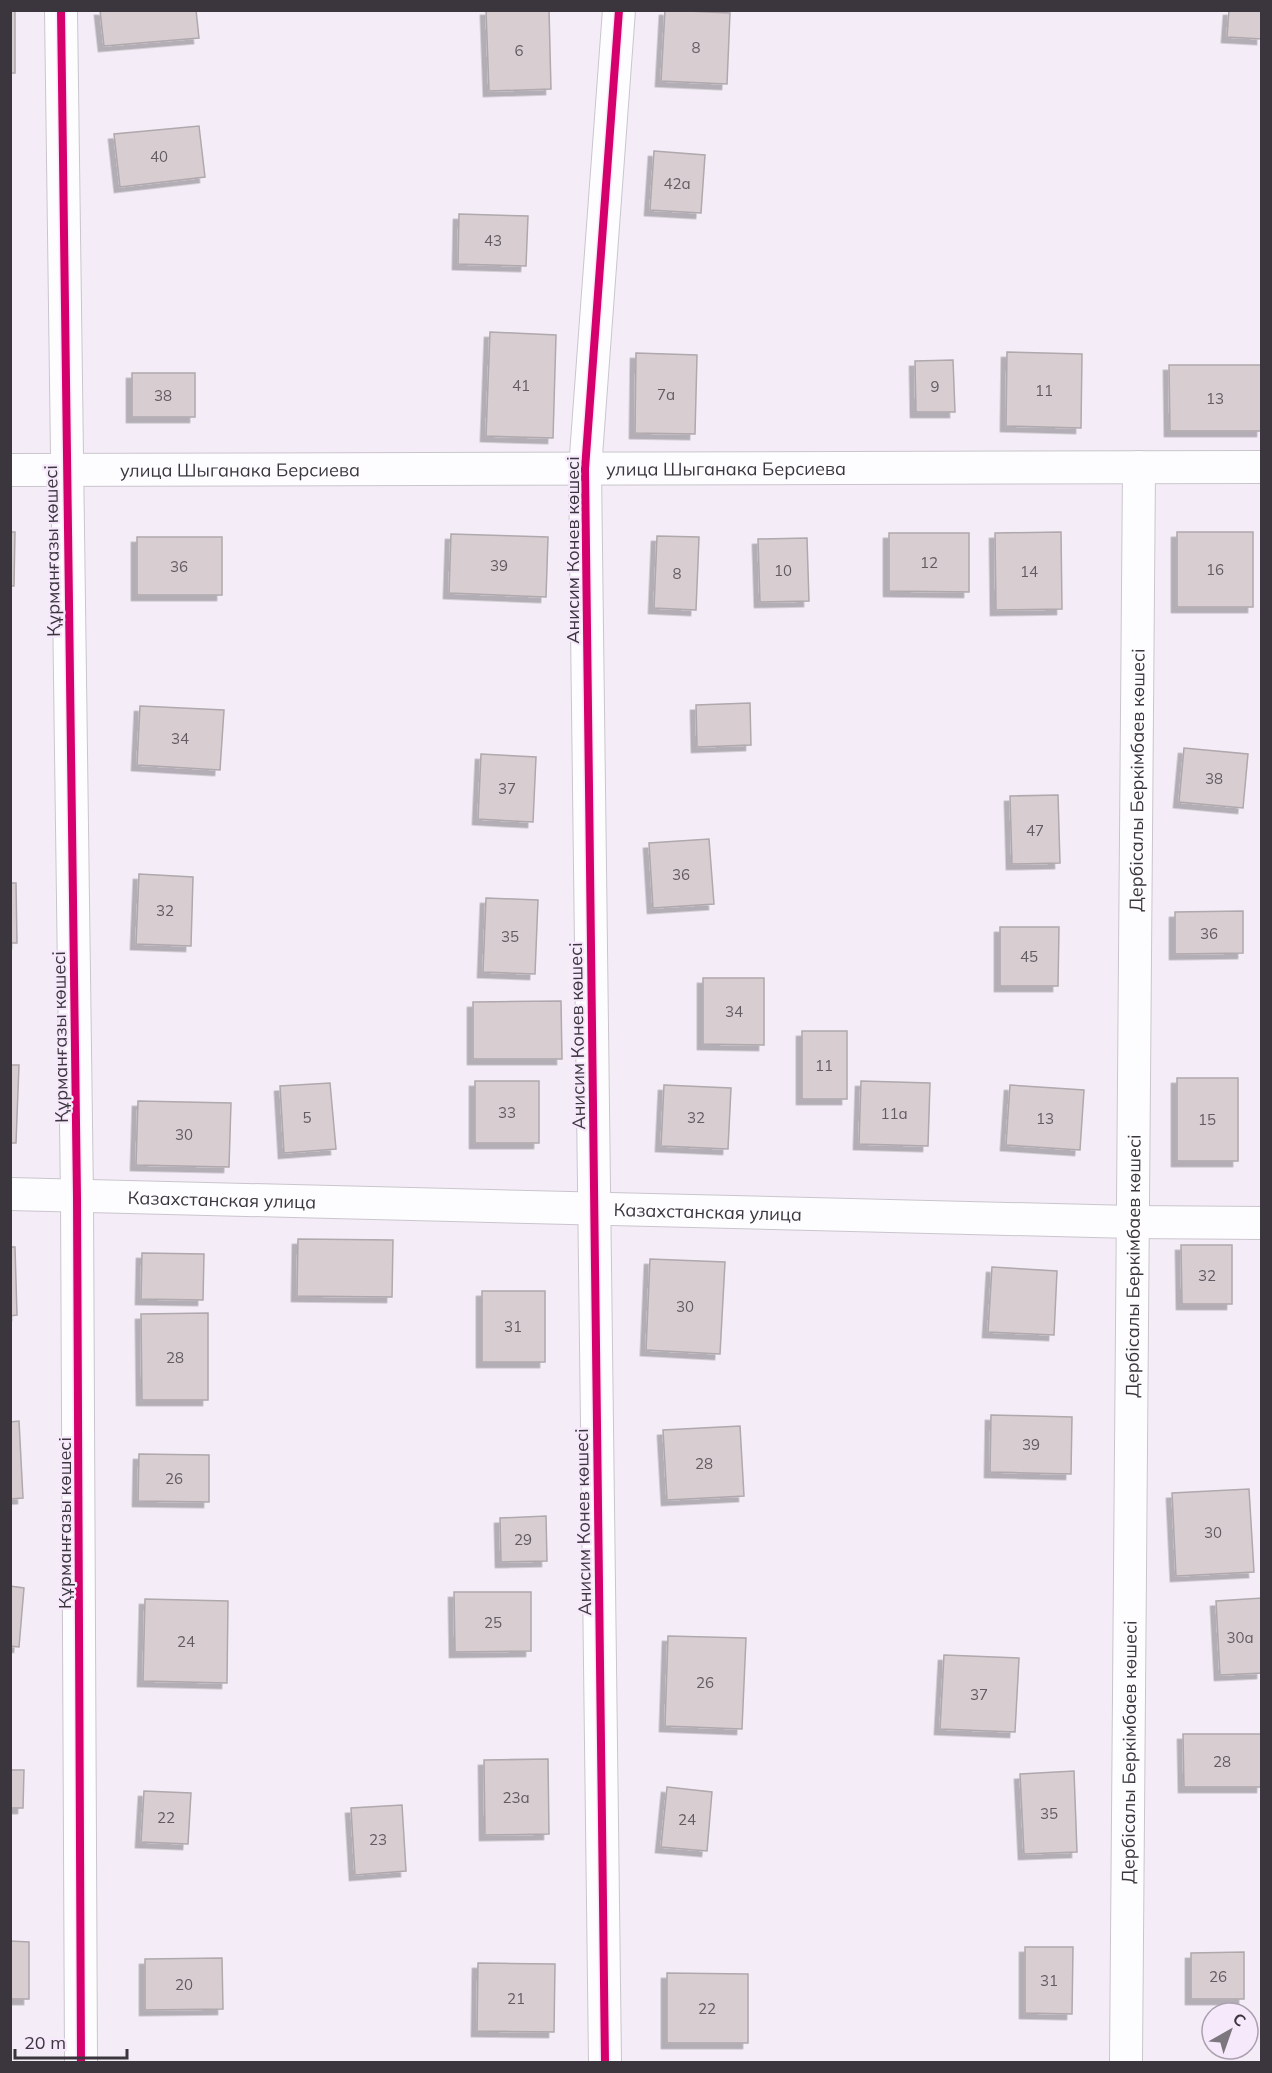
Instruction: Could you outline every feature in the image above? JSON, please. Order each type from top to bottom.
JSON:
[{"type":"street","name":"Құрманғазы көшесі","points":[[61,10],[77,1197],[81,2062]]},
{"type":"street","name":"Анисим Конев көшесі","points":[[605,2062],[585,469],[619,10]]},
{"type":"street","name":"Дербісалы Беркімбаев көшесі","points":[[1126,2062],[1139,467]]},
{"type":"street","name":"улица Шыганака Берсиева","points":[[10,470],[66,468],[1262,467]]},
{"type":"street","name":"Казахстанская улица","points":[[10,1194],[1132,1222],[1262,1223]]},
{"type":"building","points":[[10,10],[15,10],[15,73],[10,73]]},
{"type":"building","points":[[100,10],[196,10],[199,38],[104,46]]},
{"type":"building","points":[[486,10],[549,10],[551,89],[489,91]]},
{"type":"building","points":[[665,10],[730,13],[727,84],[661,81]]},
{"type":"building","points":[[1229,10],[1262,10],[1262,39],[1227,37]]},
{"type":"building","points":[[199,126],[205,177],[120,187],[114,134]]},
{"type":"building","points":[[654,151],[705,155],[701,213],[650,210]]},
{"type":"building","points":[[459,214],[528,216],[526,266],[458,264]]},
{"type":"building","points":[[490,332],[556,335],[553,438],[486,436]]},
{"type":"building","points":[[1007,352],[1082,354],[1081,428],[1006,426]]},
{"type":"building","points":[[636,353],[697,355],[695,434],[635,433]]},
{"type":"building","points":[[953,360],[955,412],[916,412],[915,361]]},
{"type":"building","points":[[1169,365],[1262,365],[1262,431],[1170,431]]},
{"type":"building","points":[[132,373],[195,373],[195,417],[132,417]]},
{"type":"building","points":[[10,532],[15,532],[14,586],[10,586]]},
{"type":"building","points":[[1061,532],[1062,609],[996,610],[995,533]]},
{"type":"building","points":[[1177,532],[1253,532],[1253,607],[1177,607]]},
{"type":"building","points":[[889,533],[969,533],[969,592],[889,591]]},
{"type":"building","points":[[451,534],[548,537],[546,597],[449,593]]},
{"type":"building","points":[[657,536],[699,537],[696,610],[654,608]]},
{"type":"building","points":[[137,537],[222,537],[222,595],[137,595]]},
{"type":"building","points":[[807,538],[809,601],[760,602],[758,539]]},
{"type":"building","points":[[750,703],[751,745],[697,747],[696,705]]},
{"type":"building","points":[[140,706],[224,710],[220,770],[137,765]]},
{"type":"building","points":[[1184,748],[1248,754],[1243,808],[1179,802]]},
{"type":"building","points":[[481,754],[536,757],[533,822],[478,819]]},
{"type":"building","points":[[1058,795],[1060,863],[1012,864],[1010,796]]},
{"type":"building","points":[[709,839],[714,904],[653,908],[649,843]]},
{"type":"building","points":[[139,874],[193,877],[191,946],[136,944]]},
{"type":"building","points":[[10,883],[16,883],[17,943],[10,943]]},
{"type":"building","points":[[486,898],[538,900],[535,974],[483,972]]},
{"type":"building","points":[[1243,911],[1243,953],[1175,954],[1175,912]]},
{"type":"building","points":[[1000,927],[1059,927],[1058,986],[1000,986]]},
{"type":"building","points":[[703,978],[764,978],[764,1045],[703,1044]]},
{"type":"building","points":[[561,1001],[562,1059],[473,1059],[473,1002]]},
{"type":"building","points":[[802,1031],[847,1031],[847,1099],[802,1099]]},
{"type":"building","points":[[10,1065],[19,1065],[16,1143],[10,1143]]},
{"type":"building","points":[[1177,1078],[1238,1078],[1238,1161],[1177,1161]]},
{"type":"building","points":[[475,1081],[539,1081],[539,1143],[475,1143]]},
{"type":"building","points":[[861,1081],[930,1083],[928,1146],[859,1144]]},
{"type":"building","points":[[330,1083],[336,1149],[284,1153],[280,1086]]},
{"type":"building","points":[[664,1085],[731,1088],[728,1149],[661,1146]]},
{"type":"building","points":[[1010,1085],[1084,1090],[1080,1150],[1006,1145]]},
{"type":"building","points":[[138,1101],[231,1103],[229,1167],[136,1165]]},
{"type":"building","points":[[298,1239],[393,1240],[392,1297],[297,1296]]},
{"type":"building","points":[[1181,1245],[1232,1245],[1232,1304],[1182,1304]]},
{"type":"building","points":[[10,1247],[15,1247],[17,1315],[10,1316]]},
{"type":"building","points":[[142,1253],[204,1254],[203,1300],[141,1299]]},
{"type":"building","points":[[650,1259],[725,1262],[720,1354],[646,1350]]},
{"type":"building","points":[[992,1267],[1057,1271],[1054,1335],[988,1332]]},
{"type":"building","points":[[482,1291],[545,1291],[545,1362],[482,1362]]},
{"type":"building","points":[[208,1313],[208,1400],[142,1400],[141,1314]]},
{"type":"building","points":[[991,1415],[1072,1417],[1071,1474],[990,1472]]},
{"type":"building","points":[[19,1421],[23,1498],[10,1499],[10,1422]]},
{"type":"building","points":[[740,1426],[744,1496],[667,1500],[663,1430]]},
{"type":"building","points":[[139,1454],[209,1455],[209,1502],[138,1501]]},
{"type":"building","points":[[1249,1489],[1254,1572],[1176,1576],[1172,1493]]},
{"type":"building","points":[[546,1516],[547,1561],[501,1562],[500,1518]]},
{"type":"building","points":[[10,1586],[24,1588],[19,1647],[10,1646]]},
{"type":"building","points":[[454,1592],[531,1592],[531,1651],[455,1652]]},
{"type":"building","points":[[1262,1598],[1262,1673],[1220,1675],[1216,1601]]},
{"type":"building","points":[[145,1599],[228,1601],[227,1683],[143,1681]]},
{"type":"building","points":[[668,1636],[746,1638],[742,1729],[665,1726]]},
{"type":"building","points":[[944,1655],[1019,1658],[1015,1732],[940,1729]]},
{"type":"building","points":[[1183,1734],[1262,1734],[1262,1787],[1184,1787]]},
{"type":"building","points":[[548,1759],[549,1834],[485,1835],[484,1760]]},
{"type":"building","points":[[10,1770],[24,1770],[23,1808],[10,1808]]},
{"type":"building","points":[[1074,1771],[1077,1852],[1024,1854],[1020,1774]]},
{"type":"building","points":[[667,1787],[712,1792],[707,1851],[661,1847]]},
{"type":"building","points":[[144,1791],[191,1793],[188,1844],[141,1842]]},
{"type":"building","points":[[402,1805],[406,1871],[355,1875],[351,1808]]},
{"type":"building","points":[[10,1941],[29,1942],[29,1999],[10,1999]]},
{"type":"building","points":[[1025,1947],[1073,1947],[1072,2014],[1025,2013]]},
{"type":"building","points":[[1244,1952],[1244,1999],[1191,1999],[1191,1953]]},
{"type":"building","points":[[222,1958],[223,2009],[145,2010],[145,1959]]},
{"type":"building","points":[[478,1963],[555,1964],[554,2032],[477,2031]]},
{"type":"building","points":[[667,1973],[748,1974],[748,2043],[667,2043]]},
{"type":"cycle path","points":[[61,10],[77,1197],[81,2062]]},
{"type":"cycle path","points":[[605,2062],[585,469],[619,10]]}]
